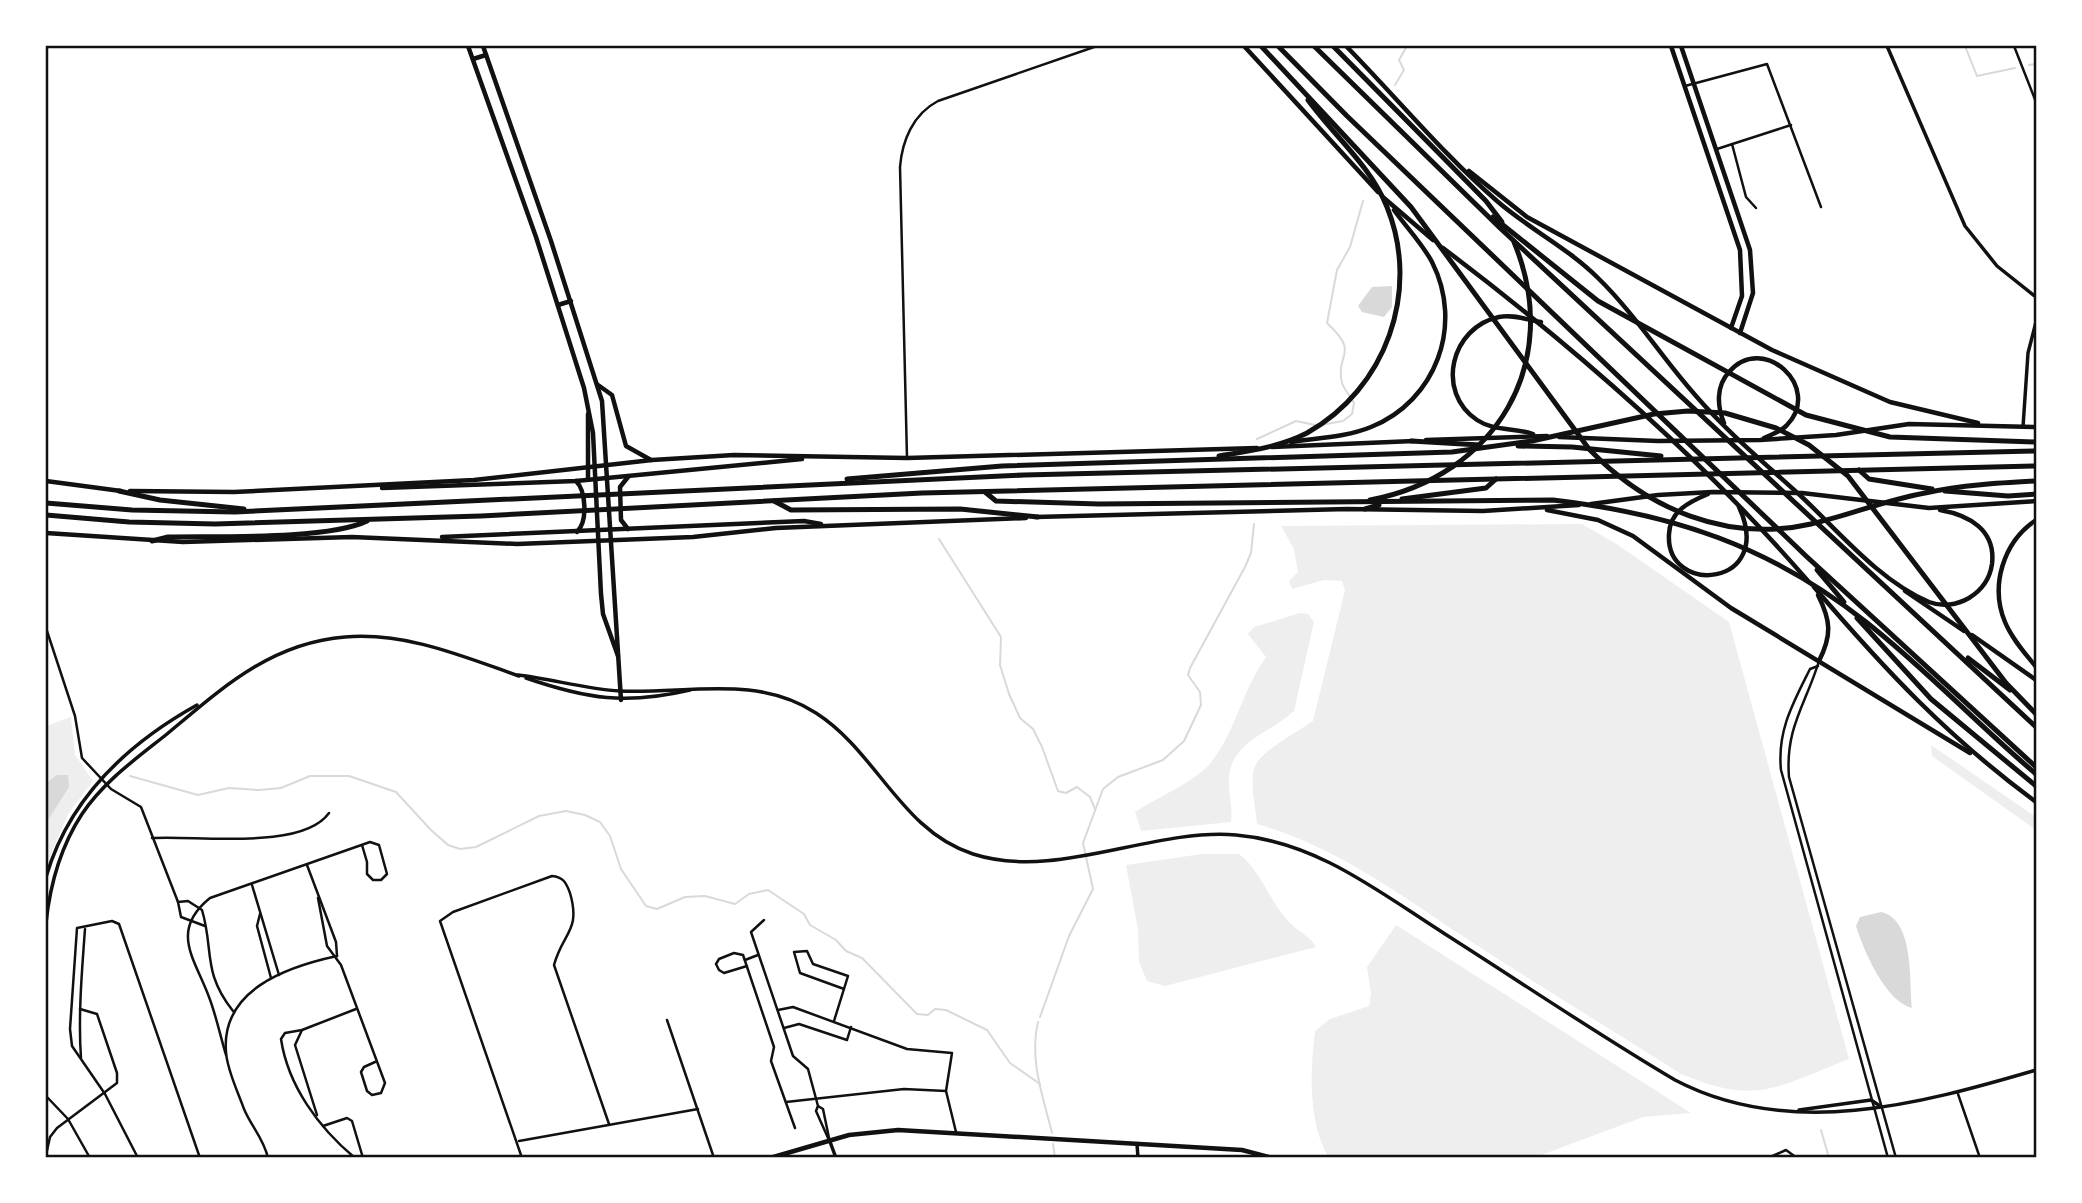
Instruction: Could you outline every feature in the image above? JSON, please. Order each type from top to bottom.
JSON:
[{"type":"highway","points":[[1261,46],[1364,153],[1435,236],[1589,449],[1614,474],[1656,502],[1706,522],[1770,529],[1811,524],[1917,494],[1983,484],[2036,481]]},
{"type":"highway","points":[[1278,46],[1806,556],[2036,766]]},
{"type":"highway","points":[[1314,46],[1474,202],[1811,519],[1949,643],[2036,711]]},
{"type":"highway","points":[[1333,46],[1486,201],[1501,220],[1520,257],[1531,311],[1529,343],[1521,379],[1502,419],[1479,447],[1455,467],[1426,484],[1364,501]]},
{"type":"highway","points":[[1199,459],[1271,446],[1308,432],[1349,400],[1379,360],[1397,311],[1400,256],[1387,206],[1358,160],[1296,84]]},
{"type":"highway","points":[[1474,202],[1580,288],[1629,319],[1807,415],[1858,431],[1920,440],[2036,442]]},
{"type":"highway","points":[[780,485],[1002,466],[1452,452],[1511,444],[1672,411],[1725,413],[1761,422],[1809,445],[1857,485],[2006,683],[2036,711]]},
{"type":"highway","points":[[1411,441],[1444,445],[1572,447],[1650,453],[1667,458]]},
{"type":"highway","points":[[46,503],[162,512],[254,511],[1024,475],[2036,451]]},
{"type":"highway","points":[[46,514],[180,524],[371,519],[984,492],[2036,466]]},
{"type":"highway","points":[[1859,470],[1869,479],[1954,493],[2008,496],[2036,494]]},
{"type":"highway","points":[[1365,509],[1397,500],[1486,488],[1496,479]]},
{"type":"highway","points":[[119,491],[160,500],[222,505],[254,511]]},
{"type":"highway","points":[[984,492],[996,501],[1221,503],[1553,500],[1612,507],[1689,525],[1766,557],[1815,586],[1868,623],[2036,774]]},
{"type":"highway","points":[[773,501],[791,510],[960,509],[1038,517]]},
{"type":"highway","points":[[152,541],[168,537],[302,533],[355,527],[371,519]]},
{"type":"highway","points":[[1806,556],[1892,658],[1931,699],[2036,786]]},
{"type":"highway","points":[[1949,643],[2036,727]]},
{"type":"main road","points":[[468,46],[558,305],[589,410],[603,614],[621,667]]},
{"type":"main road","points":[[483,46],[571,301],[602,401],[621,700]]},
{"type":"main road","points":[[1244,46],[1389,204],[1424,250],[1443,291],[1446,307],[1444,340],[1432,374],[1404,408],[1368,428],[1249,448]]},
{"type":"main road","points":[[1346,46],[1498,202],[1588,267],[1624,304],[1683,381],[1725,426],[1822,517],[1896,584],[2036,680]]},
{"type":"main road","points":[[1671,46],[1738,244],[1743,286],[1740,306],[1731,328]]},
{"type":"main road","points":[[1681,46],[1748,243],[1753,268],[1753,293],[1741,333]]},
{"type":"main road","points":[[473,59],[486,55]]},
{"type":"main road","points":[[1453,157],[1527,217],[1807,367],[1890,402],[1986,425]]},
{"type":"main road","points":[[1389,204],[1542,322],[1649,420],[1738,505],[1906,692],[1986,763],[2036,802]]},
{"type":"main road","points":[[1738,244],[1742,245],[1746,262],[1753,268]]},
{"type":"main road","points":[[558,305],[571,301]]},
{"type":"main road","points":[[1538,436],[1488,426],[1474,419],[1458,398],[1452,375],[1456,352],[1462,341],[1478,326],[1509,316],[1542,322]]},
{"type":"main road","points":[[1720,419],[1720,384],[1733,367],[1749,359],[1776,362],[1792,377],[1797,405],[1786,426],[1760,440]]},
{"type":"main road","points":[[598,384],[612,395],[626,446],[632,452],[652,460]]},
{"type":"main road","points":[[588,480],[586,424],[589,410]]},
{"type":"main road","points":[[46,481],[119,491],[234,492],[511,478],[652,460],[734,455],[907,458],[1538,436],[1658,441],[1760,440],[1836,435],[1909,424],[2036,427]]},
{"type":"main road","points":[[366,486],[389,488],[576,481],[817,457]]},
{"type":"main road","points":[[628,476],[620,486],[621,520],[628,530]]},
{"type":"main road","points":[[576,481],[582,487],[584,520],[576,532]]},
{"type":"main road","points":[[420,538],[517,544],[1038,517],[1365,509],[1539,509],[1658,495],[1712,492],[1802,493],[1963,514],[1976,522],[1991,548],[1991,571],[1975,594],[1949,605],[1928,601],[1896,584]]},
{"type":"main road","points":[[1712,492],[1687,503],[1671,522],[1669,542],[1682,566],[1706,576],[1732,568],[1746,547],[1746,515]]},
{"type":"main road","points":[[1929,508],[2036,501]]},
{"type":"main road","points":[[1539,509],[1591,518],[1633,536],[1697,585],[1818,664],[1986,763]]},
{"type":"main road","points":[[2036,520],[2012,545],[1999,585],[2006,624],[2036,667]]},
{"type":"main road","points":[[46,533],[152,541],[420,538],[804,522],[832,526]]},
{"type":"main road","points":[[1814,588],[1830,626],[1828,644],[1818,664]]},
{"type":"main road","points":[[770,1157],[830,1139],[884,1130],[1242,1150],[1273,1157]]},
{"type":"street","points":[[907,458],[900,167],[907,135],[921,114],[938,101],[1097,46]]},
{"type":"street","points":[[1887,46],[1965,226],[1997,266],[2036,297]]},
{"type":"street","points":[[2014,46],[2036,102]]},
{"type":"street","points":[[1685,86],[1767,64],[1821,207]]},
{"type":"street","points":[[1716,149],[1791,125]]},
{"type":"street","points":[[1732,144],[1746,197],[1756,208]]},
{"type":"street","points":[[2023,427],[2028,353],[2036,322]]},
{"type":"street","points":[[46,628],[75,716],[80,752],[106,785],[141,807],[178,902],[179,914],[205,926]]},
{"type":"street","points":[[46,923],[51,891],[66,844],[82,815],[106,785],[205,700],[240,674],[274,655],[342,637],[410,640],[578,695],[621,700],[652,698],[706,688]]},
{"type":"street","points":[[1818,664],[1818,673],[1798,709],[1791,730],[1788,748],[1789,777],[1896,1157]]},
{"type":"street","points":[[1818,664],[1810,669],[1784,723],[1780,758],[1782,777],[1888,1157]]},
{"type":"street","points":[[518,675],[621,691],[706,688],[764,691],[797,702],[817,714],[862,752],[914,818],[956,847],[999,861],[1051,859],[1201,836],[1236,835],[1284,844],[1317,856],[1354,875],[1675,1080],[1706,1095],[1737,1104],[1830,1114],[1958,1094],[2036,1070]]},
{"type":"street","points":[[46,877],[65,826],[100,779],[164,723],[205,700]]},
{"type":"street","points":[[1782,777],[1789,777]]},
{"type":"street","points":[[152,838],[281,837],[321,824],[329,813]]},
{"type":"street","points":[[268,1157],[261,1138],[245,1111],[208,995],[189,953],[187,939],[191,921],[210,898],[307,865],[362,845],[374,841],[379,845],[388,871],[381,880],[373,880],[367,874],[362,845]]},
{"type":"street","points":[[307,865],[385,1087],[381,1093],[373,1095],[367,1091],[361,1072],[364,1067],[375,1062]]},
{"type":"street","points":[[522,1157],[440,921],[445,915],[552,876],[559,877],[567,884],[576,917],[554,965],[609,1124]]},
{"type":"street","points":[[252,884],[279,975]]},
{"type":"street","points":[[318,898],[327,946],[337,956]]},
{"type":"street","points":[[178,902],[188,901],[200,907],[211,970],[219,990],[233,1011]]},
{"type":"street","points":[[1817,907],[1825,905]]},
{"type":"street","points":[[260,914],[257,926],[271,978]]},
{"type":"street","points":[[764,920],[751,932],[793,1056],[807,1069],[818,1107],[816,1111],[822,1129],[830,1139]]},
{"type":"street","points":[[138,1157],[105,1094],[72,1046],[70,1029],[76,981],[77,928],[111,921],[119,924],[200,1157]]},
{"type":"street","points":[[81,1058],[78,1029],[85,927]]},
{"type":"street","points":[[834,1021],[844,989],[848,976],[813,964],[807,951],[794,953],[800,973],[844,989]]},
{"type":"street","points":[[747,966],[724,973],[716,964],[719,959],[734,953],[743,955],[745,960],[747,966],[774,1047],[771,1061],[795,1128]]},
{"type":"street","points":[[745,960],[759,955]]},
{"type":"street","points":[[226,1055],[226,1034],[233,1011],[251,989],[271,978],[337,956]]},
{"type":"street","points":[[778,1010],[793,1007],[908,1049],[952,1053],[946,1091],[956,1132]]},
{"type":"street","points":[[46,1154],[50,1137],[68,1119],[117,1083],[117,1073],[97,1014],[80,1009]]},
{"type":"street","points":[[317,1115],[307,1106],[297,1087],[281,1043],[285,1033],[302,1030],[356,1009]]},
{"type":"street","points":[[1849,1020],[1857,1018]]},
{"type":"street","points":[[667,1020],[714,1157]]},
{"type":"street","points":[[784,1028],[799,1024],[846,1040],[851,1027]]},
{"type":"street","points":[[302,1030],[295,1045],[317,1115],[334,1140],[355,1157]]},
{"type":"street","points":[[786,1102],[904,1089],[946,1091]]},
{"type":"street","points":[[1958,1094],[1980,1157]]},
{"type":"street","points":[[46,1099],[68,1119],[90,1157]]},
{"type":"street","points":[[1791,1111],[1871,1100],[1881,1107]]},
{"type":"street","points":[[818,1107],[823,1109],[836,1157]]},
{"type":"street","points":[[517,1142],[698,1109]]},
{"type":"street","points":[[323,1126],[347,1118],[352,1121],[363,1157]]},
{"type":"street","points":[[1137,1144],[1138,1157]]},
{"type":"street","points":[[1768,1157],[1786,1150],[1797,1157]]},
{"type":"shaded area","points":[[1392,286],[1392,307],[1384,317],[1362,312],[1358,306],[1372,287]]},
{"type":"shaded area","points":[[1582,524],[1618,545],[1729,622],[1849,1059],[1803,1078],[1749,1091],[1707,1084],[1681,1074],[1363,871],[1312,844],[1257,824],[1253,785],[1256,764],[1273,747],[1313,721],[1345,590],[1342,581],[1324,580],[1292,589],[1289,581],[1298,572],[1294,549],[1281,526]]},
{"type":"shaded area","points":[[1300,613],[1308,614],[1314,622],[1294,711],[1254,738],[1237,754],[1229,777],[1231,822],[1141,831],[1135,812],[1201,772],[1225,741],[1250,684],[1266,657],[1248,634],[1254,627]]},
{"type":"shaded area","points":[[71,717],[75,755],[93,781],[68,814],[46,866],[46,726]]},
{"type":"shaded area","points":[[1931,745],[2036,817],[2036,830],[1932,756]]},
{"type":"shaded area","points":[[57,775],[68,775],[69,787],[46,823],[46,783]]},
{"type":"shaded area","points":[[1202,854],[1239,854],[1253,869],[1288,921],[1316,947],[1165,986],[1147,981],[1139,962],[1138,930],[1126,865]]},
{"type":"shaded area","points":[[1881,912],[1892,917],[1905,939],[1912,1008],[1893,996],[1885,986],[1870,961],[1856,926],[1860,917]]},
{"type":"shaded area","points":[[1396,925],[1691,1113],[1643,1117],[1536,1157],[1328,1157],[1317,1128],[1312,1096],[1315,1031],[1330,1019],[1369,1006],[1371,994],[1367,967]]},
{"type":"waterway","points":[[1395,85],[1404,70],[1399,60],[1407,46]]},
{"type":"waterway","points":[[1965,46],[1977,76],[2015,68]]},
{"type":"waterway","points":[[2029,65],[2036,64]]},
{"type":"waterway","points":[[1321,425],[1343,421],[1352,414],[1354,403],[1343,385],[1341,373],[1345,348],[1337,333],[1327,323],[1337,270],[1350,247],[1363,201]]},
{"type":"waterway","points":[[1257,439],[1296,421],[1315,425]]},
{"type":"waterway","points":[[1040,1017],[1069,936],[1093,889],[1083,843],[1103,789],[1118,777],[1163,760],[1184,741],[1201,705],[1200,692],[1188,675],[1190,668],[1245,567],[1251,553],[1254,524]]},
{"type":"waterway","points":[[939,539],[1001,637],[1000,665],[1009,694],[1020,718],[1033,729],[1058,791],[1066,793],[1077,787],[1090,797],[1095,809]]},
{"type":"waterway","points":[[130,776],[198,795],[229,788],[281,788],[310,776],[349,776],[396,792],[431,830],[448,845],[460,849],[476,847],[539,816],[566,811],[585,815],[600,822],[610,836],[621,869],[646,906],[657,909],[685,897],[705,896],[735,904],[749,894],[768,890],[804,914],[810,925],[836,940],[846,951],[862,958],[917,1014],[928,1015],[935,1009],[946,1010],[987,1030],[1010,1063],[1040,1084]]},
{"type":"waterway","points":[[1038,1022],[1036,1064],[1052,1133]]},
{"type":"waterway","points":[[1821,1130],[1829,1158]]},
{"type":"waterway","points":[[1053,1144],[1055,1158]]}]
